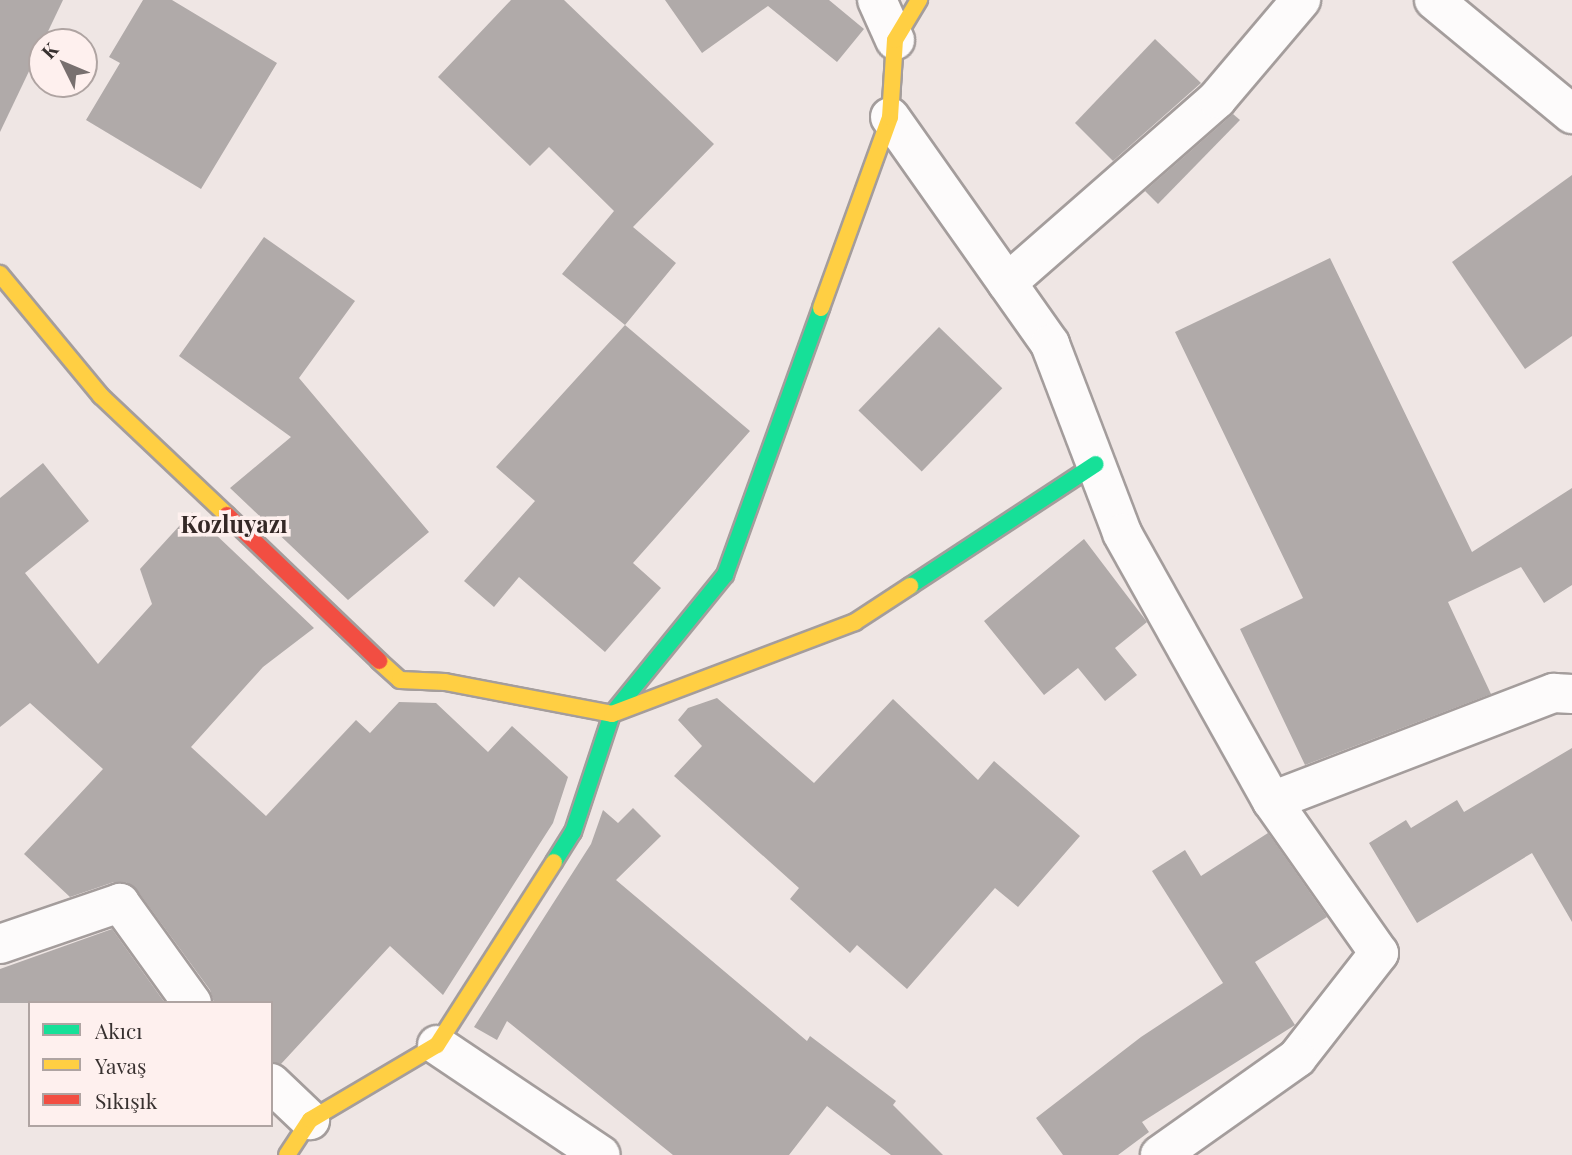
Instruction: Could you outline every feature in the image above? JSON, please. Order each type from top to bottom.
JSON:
[{"type":"street","points":[[877,0],[895,40]]},
{"type":"street","points":[[287,1155],[310,1120],[437,1045],[573,832],[612,714],[725,575],[890,117],[895,40],[919,0]]},
{"type":"street","points":[[1007,283],[1217,99],[1301,0]]},
{"type":"street","points":[[1434,0],[1572,114]]},
{"type":"street","points":[[890,117],[1050,344],[1122,533],[1272,801],[1379,953],[1297,1058],[1160,1155]]},
{"type":"street","points":[[0,274],[102,396],[400,680],[445,682],[612,714],[855,622],[1096,464]]},
{"type":"street","points":[[1272,801],[1554,693],[1572,694]]},
{"type":"street","points":[[0,944],[120,903],[191,1001]]},
{"type":"street","points":[[437,1045],[601,1155]]},
{"type":"street","points":[[273,1085],[310,1120]]},
{"type":"building","points":[[0,0],[63,0],[50,28],[28,28],[28,73],[0,132]]},
{"type":"building","points":[[143,0],[172,0],[277,63],[201,189],[86,120],[120,63],[109,57]]},
{"type":"building","points":[[511,0],[564,0],[714,144],[633,227],[676,263],[625,325],[562,274],[614,211],[549,147],[530,166],[438,77]]},
{"type":"building","points":[[665,0],[829,0],[864,29],[837,62],[768,6],[702,53]]},
{"type":"building","points":[[1155,39],[1201,83],[1113,161],[1075,123]]},
{"type":"building","points":[[1233,114],[1240,120],[1158,204],[1145,191]]},
{"type":"building","points":[[1572,175],[1572,336],[1525,369],[1452,262]]},
{"type":"building","points":[[264,237],[355,301],[299,378],[429,532],[348,600],[230,488],[291,437],[179,356]]},
{"type":"building","points":[[1330,258],[1472,552],[1572,488],[1572,585],[1544,603],[1521,567],[1448,602],[1491,694],[1305,765],[1240,629],[1303,598],[1175,332]]},
{"type":"building","points":[[625,325],[750,431],[633,563],[661,588],[605,652],[519,577],[494,607],[464,581],[535,501],[496,467]]},
{"type":"building","points":[[939,327],[1002,388],[922,472],[858,410]]},
{"type":"building","points":[[43,463],[89,521],[25,573],[98,664],[152,604],[140,569],[192,512],[314,628],[263,667],[191,747],[266,816],[356,720],[370,733],[399,702],[436,703],[488,752],[512,726],[568,777],[553,823],[443,995],[390,946],[281,1064],[273,1062],[273,1001],[213,1001],[210,990],[137,890],[126,882],[114,882],[70,897],[24,854],[103,769],[30,703],[0,727],[0,498]]},
{"type":"building","points":[[1084,539],[1147,622],[1115,648],[1137,675],[1105,701],[1078,668],[1044,695],[984,621]]},
{"type":"building","points":[[717,698],[814,783],[893,699],[978,780],[994,761],[1080,836],[1018,907],[995,888],[907,989],[857,945],[850,953],[790,899],[799,888],[674,776],[702,746],[678,720],[688,708]]},
{"type":"building","points":[[1572,748],[1572,922],[1532,853],[1417,923],[1369,843],[1406,820],[1411,828],[1457,800],[1464,812]]},
{"type":"building","points":[[633,808],[661,836],[616,880],[807,1041],[810,1036],[896,1101],[893,1105],[943,1155],[891,1155],[827,1106],[789,1155],[673,1155],[507,1021],[497,1040],[474,1027],[591,844],[603,810],[618,823]]},
{"type":"building","points":[[1268,833],[1327,917],[1255,962],[1295,1025],[1142,1122],[1149,1132],[1118,1155],[1063,1155],[1036,1118],[1141,1037],[1223,983],[1152,871],[1185,850],[1201,876]]},
{"type":"building","points":[[112,929],[164,1001],[0,1003],[0,969]]},
{"type":"traffic: fast","points":[[554,862],[573,832],[612,714],[725,575],[821,308]]},
{"type":"traffic: fast","points":[[910,586],[1096,464]]},
{"type":"traffic: slow","points":[[821,308],[890,117],[895,40],[919,0]]},
{"type":"traffic: slow","points":[[0,274],[101,396],[227,515]]},
{"type":"traffic: slow","points":[[379,661],[400,680],[445,682],[612,714],[855,622],[910,586]]},
{"type":"traffic: slow","points":[[287,1155],[310,1120],[437,1045],[554,862]]},
{"type":"traffic: jam","points":[[227,515],[379,661]]},
{"type":"district","name":"Kozluyazı","points":[[234,524]]}]
